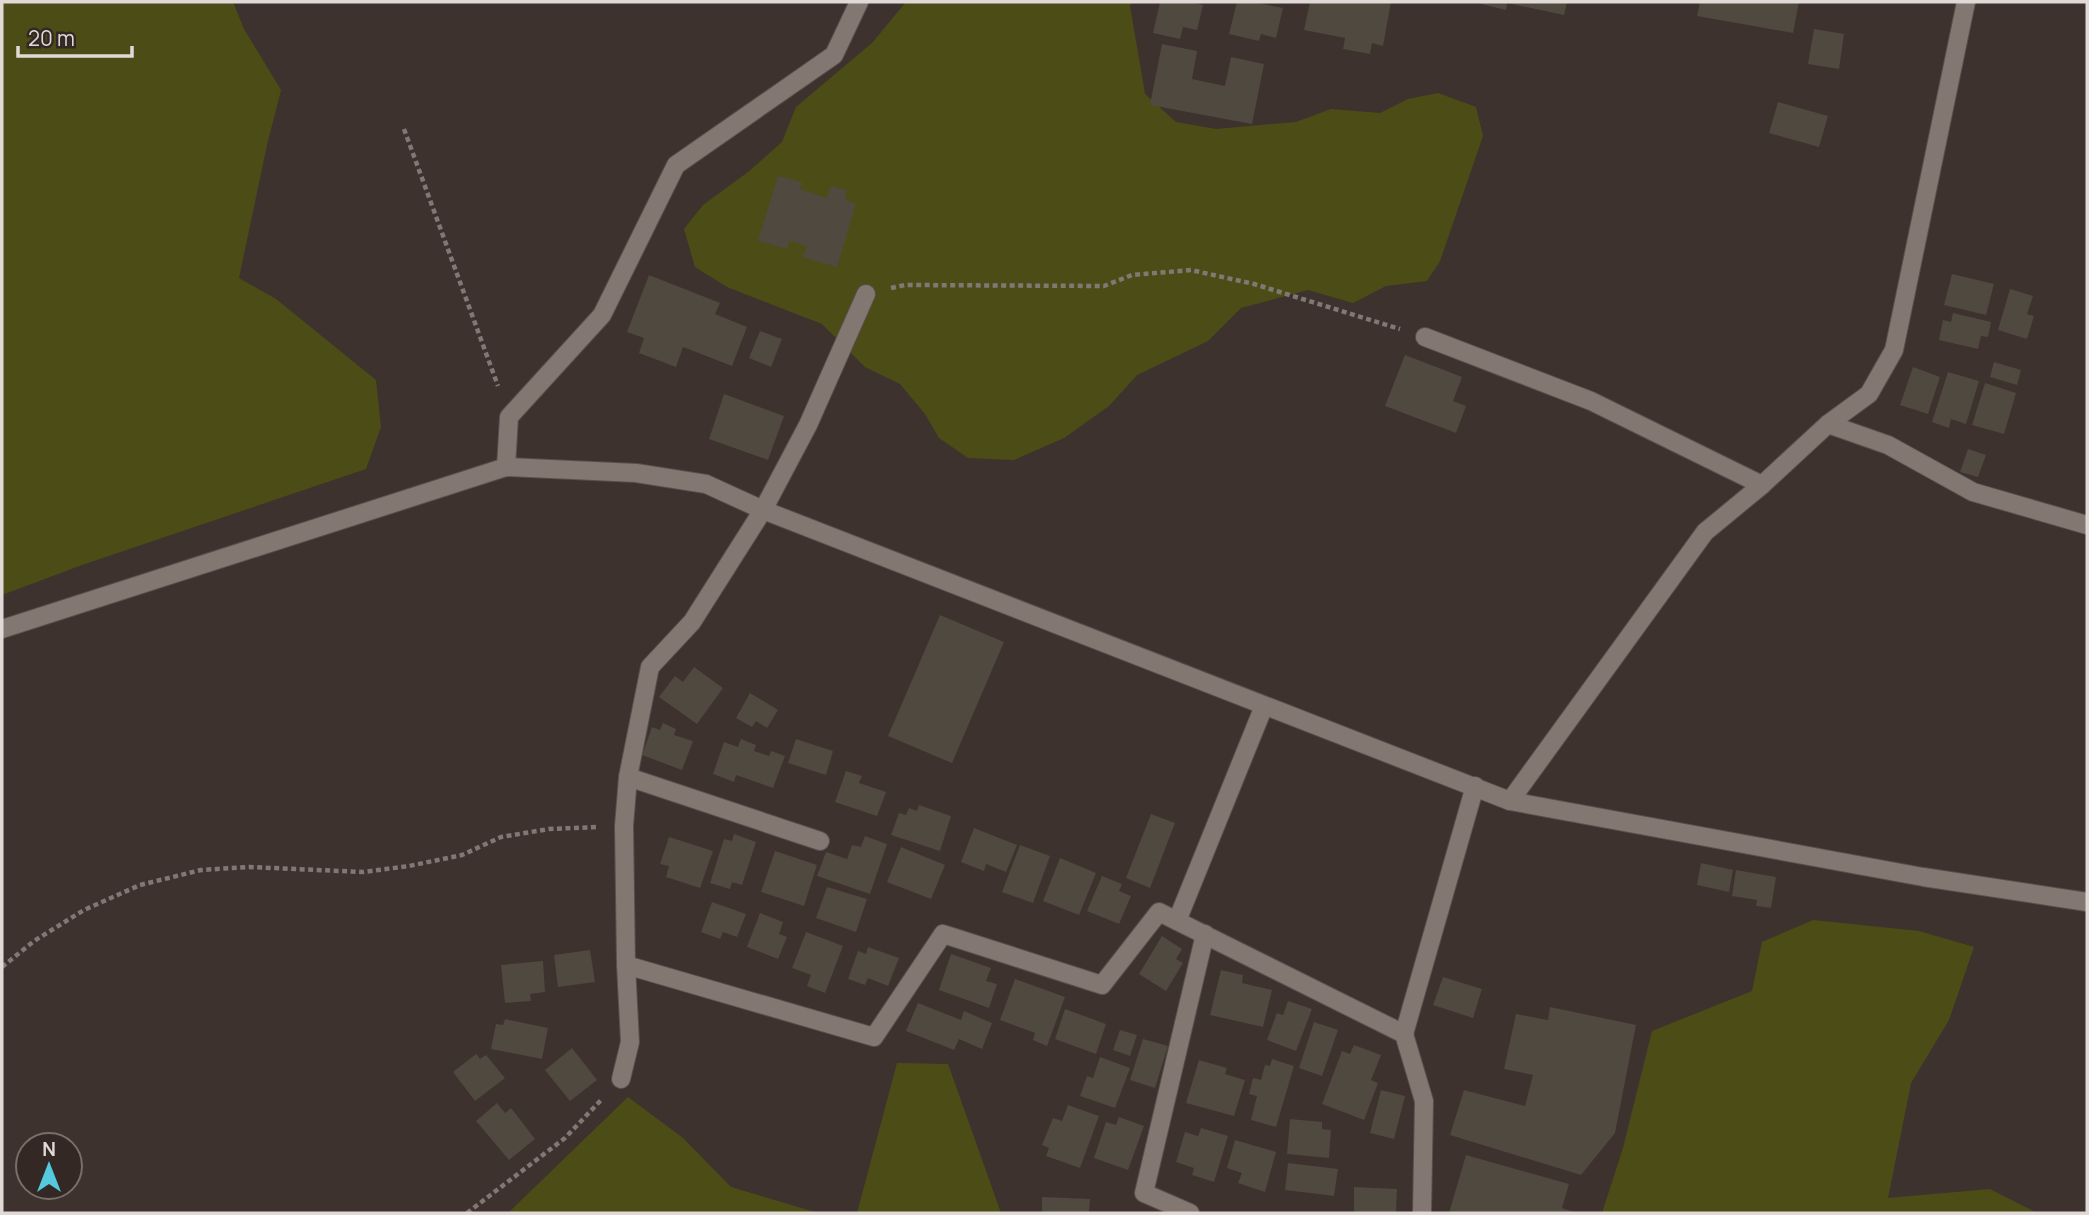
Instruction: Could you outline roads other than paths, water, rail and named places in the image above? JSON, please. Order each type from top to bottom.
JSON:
[{"type":"street","points":[[506,467],[509,416],[602,315],[676,165],[834,55],[859,2]]},
{"type":"street","points":[[1510,801],[1705,532],[1762,485],[1828,424],[1870,394],[1894,350],[1966,2]]},
{"type":"street","points":[[621,1079],[631,1042],[626,965],[624,826],[628,777],[650,667],[692,622],[764,510],[808,425],[866,294]]},
{"type":"street","points":[[1425,337],[1591,401],[1762,485]]},
{"type":"street","points":[[1828,424],[1888,445],[1973,492],[2087,526]]},
{"type":"street","points":[[2,629],[506,467],[636,473],[706,484],[764,510],[1510,801],[1923,877],[2087,902]]},
{"type":"street","points":[[1177,921],[1264,706]]},
{"type":"street","points":[[628,777],[820,841]]},
{"type":"street","points":[[1422,1213],[1424,1101],[1404,1034],[1475,786]]},
{"type":"street","points":[[626,965],[874,1037],[943,934],[1102,985],[1159,912],[1404,1034]]},
{"type":"street","points":[[1190,1213],[1144,1193],[1205,934]]}]
